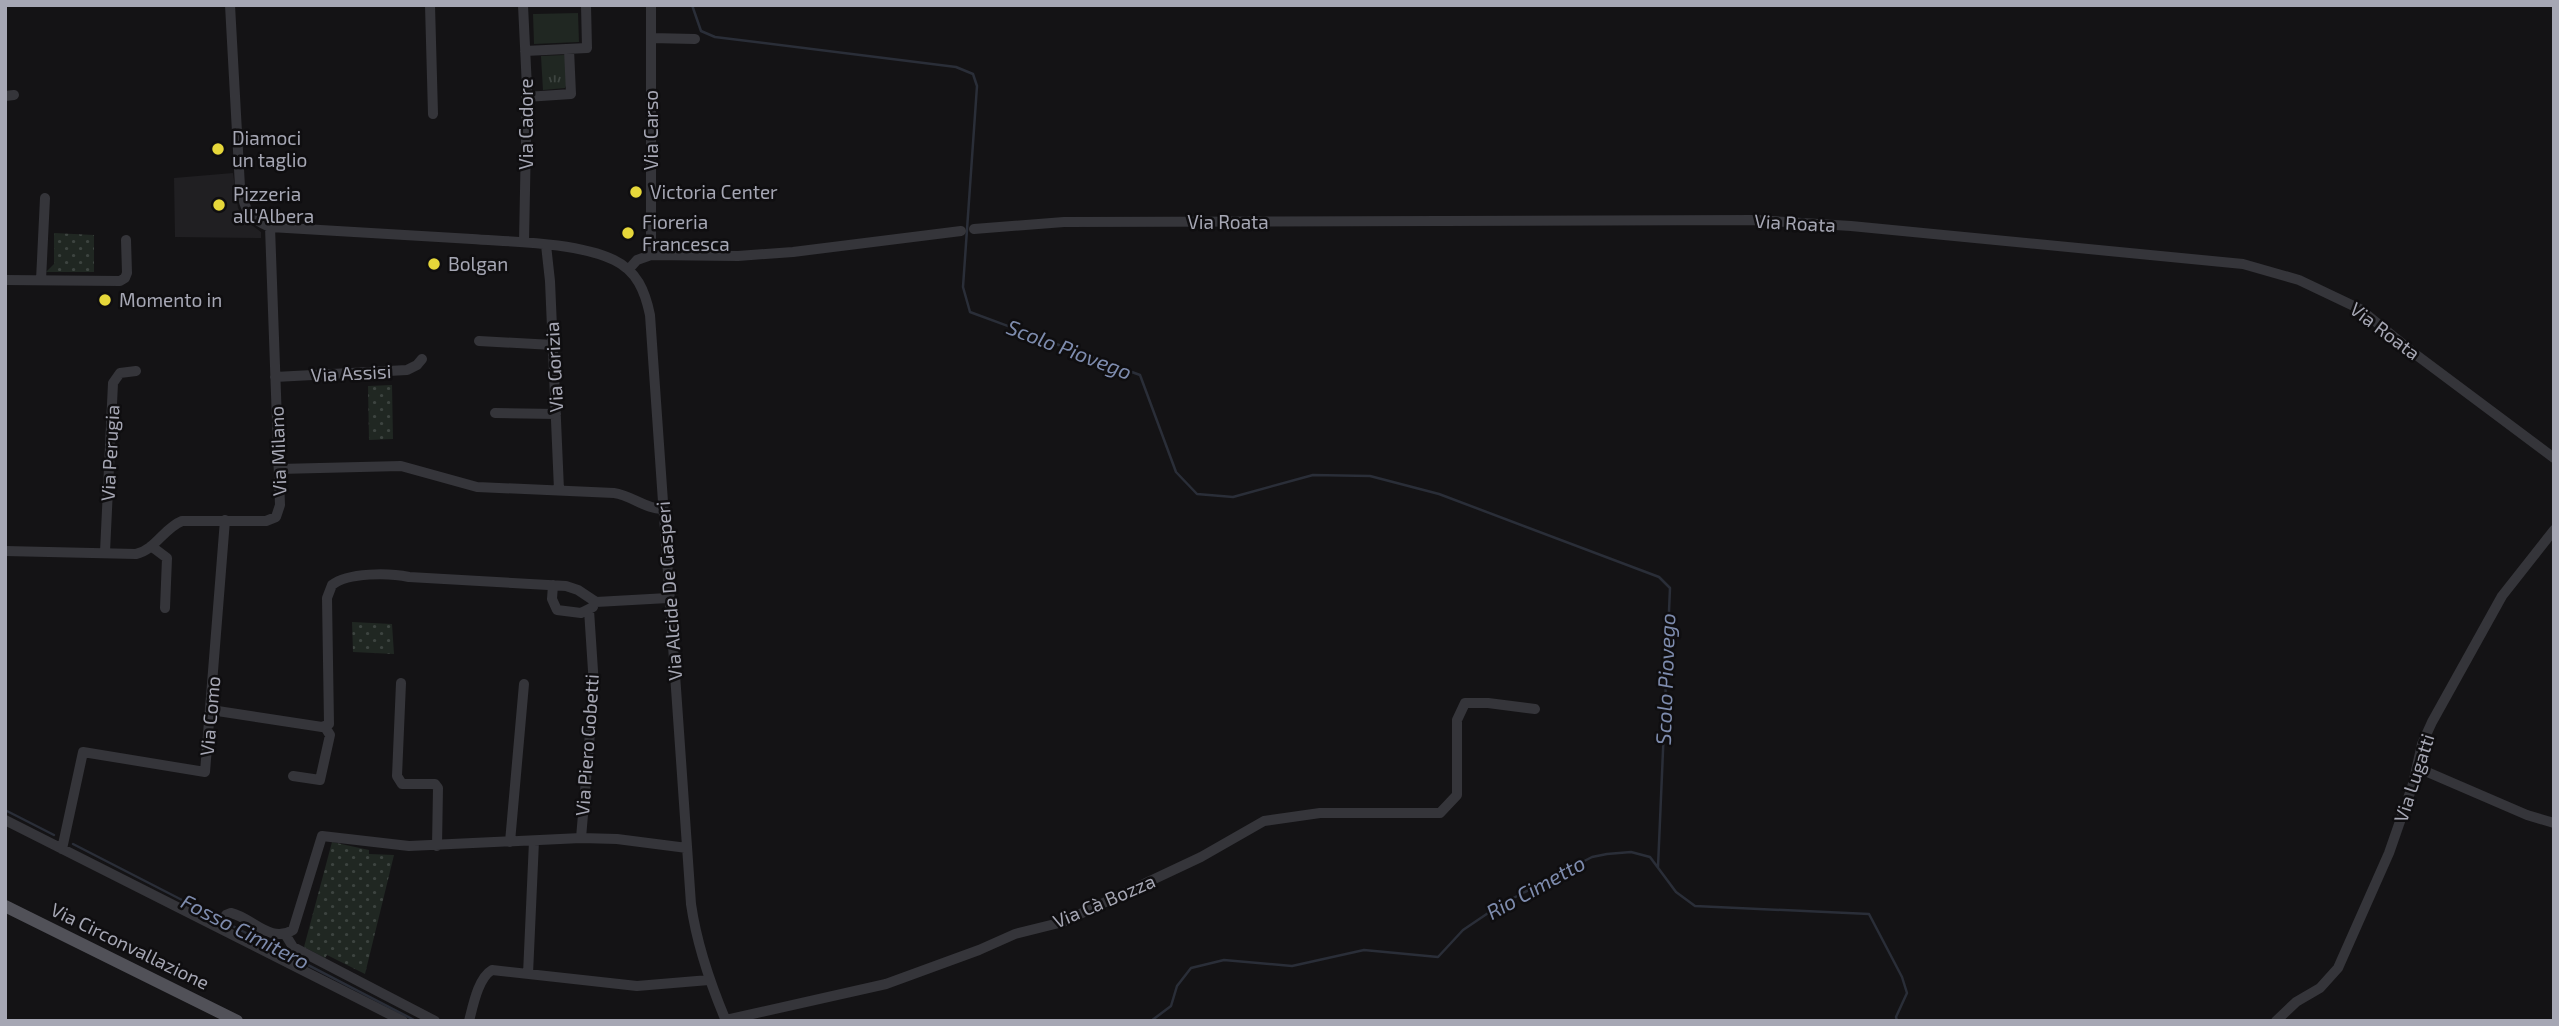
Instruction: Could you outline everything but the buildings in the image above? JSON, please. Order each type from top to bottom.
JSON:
[{"type":"main road","name":"Via Circonvallazione","points":[[5,906],[237,1021]]},
{"type":"street","points":[[230,5],[240,187],[250,215],[270,227],[524,242],[604,256],[629,269],[637,260],[651,255],[738,256],[793,252],[961,231]]},
{"type":"street","points":[[430,5],[433,114]]},
{"type":"street","name":"Via Cadore","points":[[523,5],[526,97],[524,242]]},
{"type":"street","points":[[525,51],[587,48],[586,5]]},
{"type":"street","name":"Via Carso","points":[[651,5],[651,255]]},
{"type":"street","points":[[651,37],[695,40]]},
{"type":"street","points":[[526,97],[571,94],[569,49]]},
{"type":"street","points":[[41,280],[45,198]]},
{"type":"street","name":"Via Roata","points":[[974,229],[1064,222],[1730,219],[1875,228],[2243,264],[2299,280],[2360,309],[2414,354],[2554,458]]},
{"type":"street","name":"Via Milano","points":[[5,551],[136,554],[145,551],[181,521],[266,521],[276,517],[280,505],[270,227]]},
{"type":"street","points":[[5,279],[123,280],[127,273],[126,240]]},
{"type":"street","name":"Via Gorizia","points":[[546,245],[559,490]]},
{"type":"street","name":"Via Alcide De Gasperi","points":[[629,269],[644,290],[650,315],[668,598],[694,926],[709,980],[726,1020]]},
{"type":"street","points":[[479,341],[553,345]]},
{"type":"street","name":"Via Assisi","points":[[275,377],[407,370],[422,359]]},
{"type":"street","name":"Via Perugia","points":[[105,552],[113,383],[120,373],[136,371]]},
{"type":"street","points":[[495,413],[556,414]]},
{"type":"street","points":[[279,469],[401,466],[477,487],[622,494],[656,509],[663,509]]},
{"type":"street","name":"Via Como","points":[[62,849],[83,752],[205,772],[225,520]]},
{"type":"street","name":"Via Lugatti","points":[[2276,1021],[2288,1008],[2327,982],[2338,968],[2389,853],[2432,722],[2502,596],[2554,530]]},
{"type":"street","points":[[151,546],[167,558],[166,608]]},
{"type":"street","points":[[326,727],[330,720],[327,598],[329,589],[336,582],[390,573],[409,577],[553,585],[573,588],[592,606]]},
{"type":"street","points":[[553,585],[552,599],[557,610],[575,613],[592,606],[668,598]]},
{"type":"street","name":"Via Piero Gobetti","points":[[581,838],[594,686],[592,606]]},
{"type":"street","points":[[401,683],[397,776],[402,784],[435,784],[438,788],[437,846]]},
{"type":"street","points":[[510,842],[524,684]]},
{"type":"street","name":"Via Cà Bozza","points":[[726,1020],[886,984],[1015,934],[1063,922],[1201,858],[1264,821],[1320,814],[1440,813],[1457,794],[1457,720],[1465,703],[1535,709]]},
{"type":"street","points":[[211,710],[326,727]]},
{"type":"street","points":[[293,776],[320,780],[330,735],[326,727]]},
{"type":"street","points":[[2418,768],[2527,815],[2554,823]]},
{"type":"street","points":[[5,820],[212,926],[235,913],[271,934],[285,934],[293,930],[322,836],[382,844],[437,846],[581,838],[617,839],[687,848]]},
{"type":"street","points":[[528,974],[534,841]]},
{"type":"street","points":[[221,921],[403,1021]]},
{"type":"street","points":[[285,934],[293,947],[435,1021]]},
{"type":"street","points":[[469,1021],[488,971],[637,986],[709,980]]},
{"type":"shaded area","points":[[233,173],[238,208],[245,220],[261,232],[261,238],[175,237],[174,178]]},
{"type":"green space","points":[[578,13],[579,42],[534,44],[533,14]]},
{"type":"green space","points":[[565,55],[565,88],[543,90],[541,56]]},
{"type":"green space","points":[[54,233],[94,235],[94,272],[46,272],[54,264]]},
{"type":"green space","points":[[392,385],[393,439],[369,440],[368,386]]},
{"type":"green space","points":[[352,622],[392,624],[394,654],[353,652]]},
{"type":"green space","points":[[332,842],[369,850],[369,854],[394,855],[365,974],[304,947]]},
{"type":"waterway","name":"Scolo Piovego","points":[[692,5],[701,31],[715,37],[956,67],[973,74],[977,86],[963,287],[970,312],[1140,375],[1176,472],[1197,494],[1233,497],[1313,475],[1370,476],[1439,494],[1659,577],[1670,588],[1658,867]]},
{"type":"waterway","name":"Fosso Cimitero","points":[[5,810],[54,835]]},
{"type":"waterway","name":"Fosso Cimitero","points":[[73,844],[219,919]]},
{"type":"waterway","name":"Rio Cimetto","points":[[1151,1021],[1171,1006],[1177,986],[1191,968],[1224,960],[1292,966],[1364,950],[1438,957],[1463,930],[1500,905],[1592,857],[1631,852],[1650,857],[1676,892],[1695,906],[1869,914],[1902,977],[1907,993],[1896,1017],[1897,1021]]},
{"type":"waterway","name":"Fosso Cimitero","points":[[225,922],[416,1021]]},
{"type":"place","name":"Diamoci un taglio","points":[[218,149]]},
{"type":"place","name":"Victoria Center","points":[[636,192]]},
{"type":"place","name":"Pizzeria all'Albera","points":[[219,205]]},
{"type":"place","name":"Fioreria Francesca","points":[[628,233]]},
{"type":"place","name":"Bolgan","points":[[434,264]]},
{"type":"place","name":"Momento in","points":[[105,300]]}]
